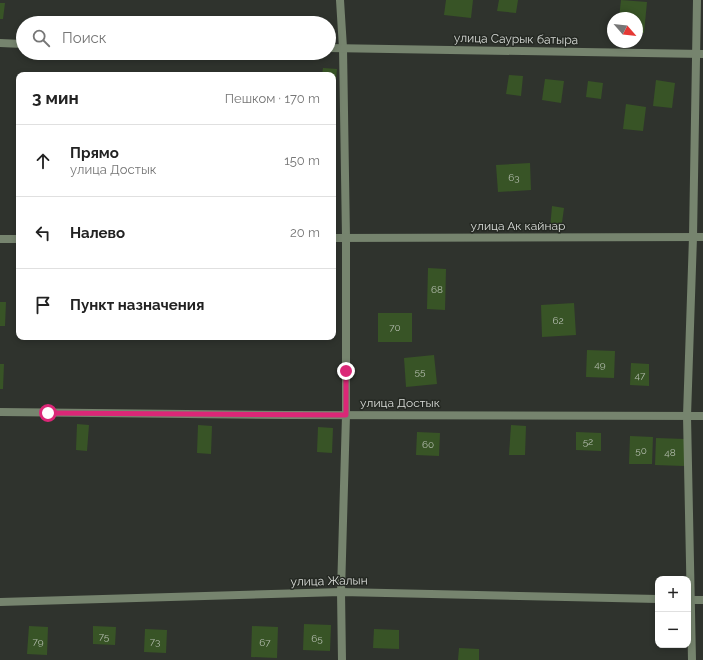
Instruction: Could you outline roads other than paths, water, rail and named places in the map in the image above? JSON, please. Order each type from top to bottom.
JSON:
[{"type":"street","points":[[340,0],[346,238],[346,415],[341,592],[342,660]]},
{"type":"street","points":[[690,576],[687,416],[699,54],[696,0]]},
{"type":"street","points":[[0,43],[16,44]]},
{"type":"street","name":"улица Саурык батыра","points":[[336,48],[699,54]]},
{"type":"street","name":"улица Ак кайнар","points":[[336,238],[703,237]]},
{"type":"street","points":[[0,239],[16,239]]},
{"type":"street","name":"улица Достык","points":[[0,412],[703,416]]},
{"type":"street","name":"улица Жалын","points":[[0,602],[341,592],[655,599]]},
{"type":"street","points":[[691,600],[703,600]]},
{"type":"street","points":[[690,612],[692,660]]}]
